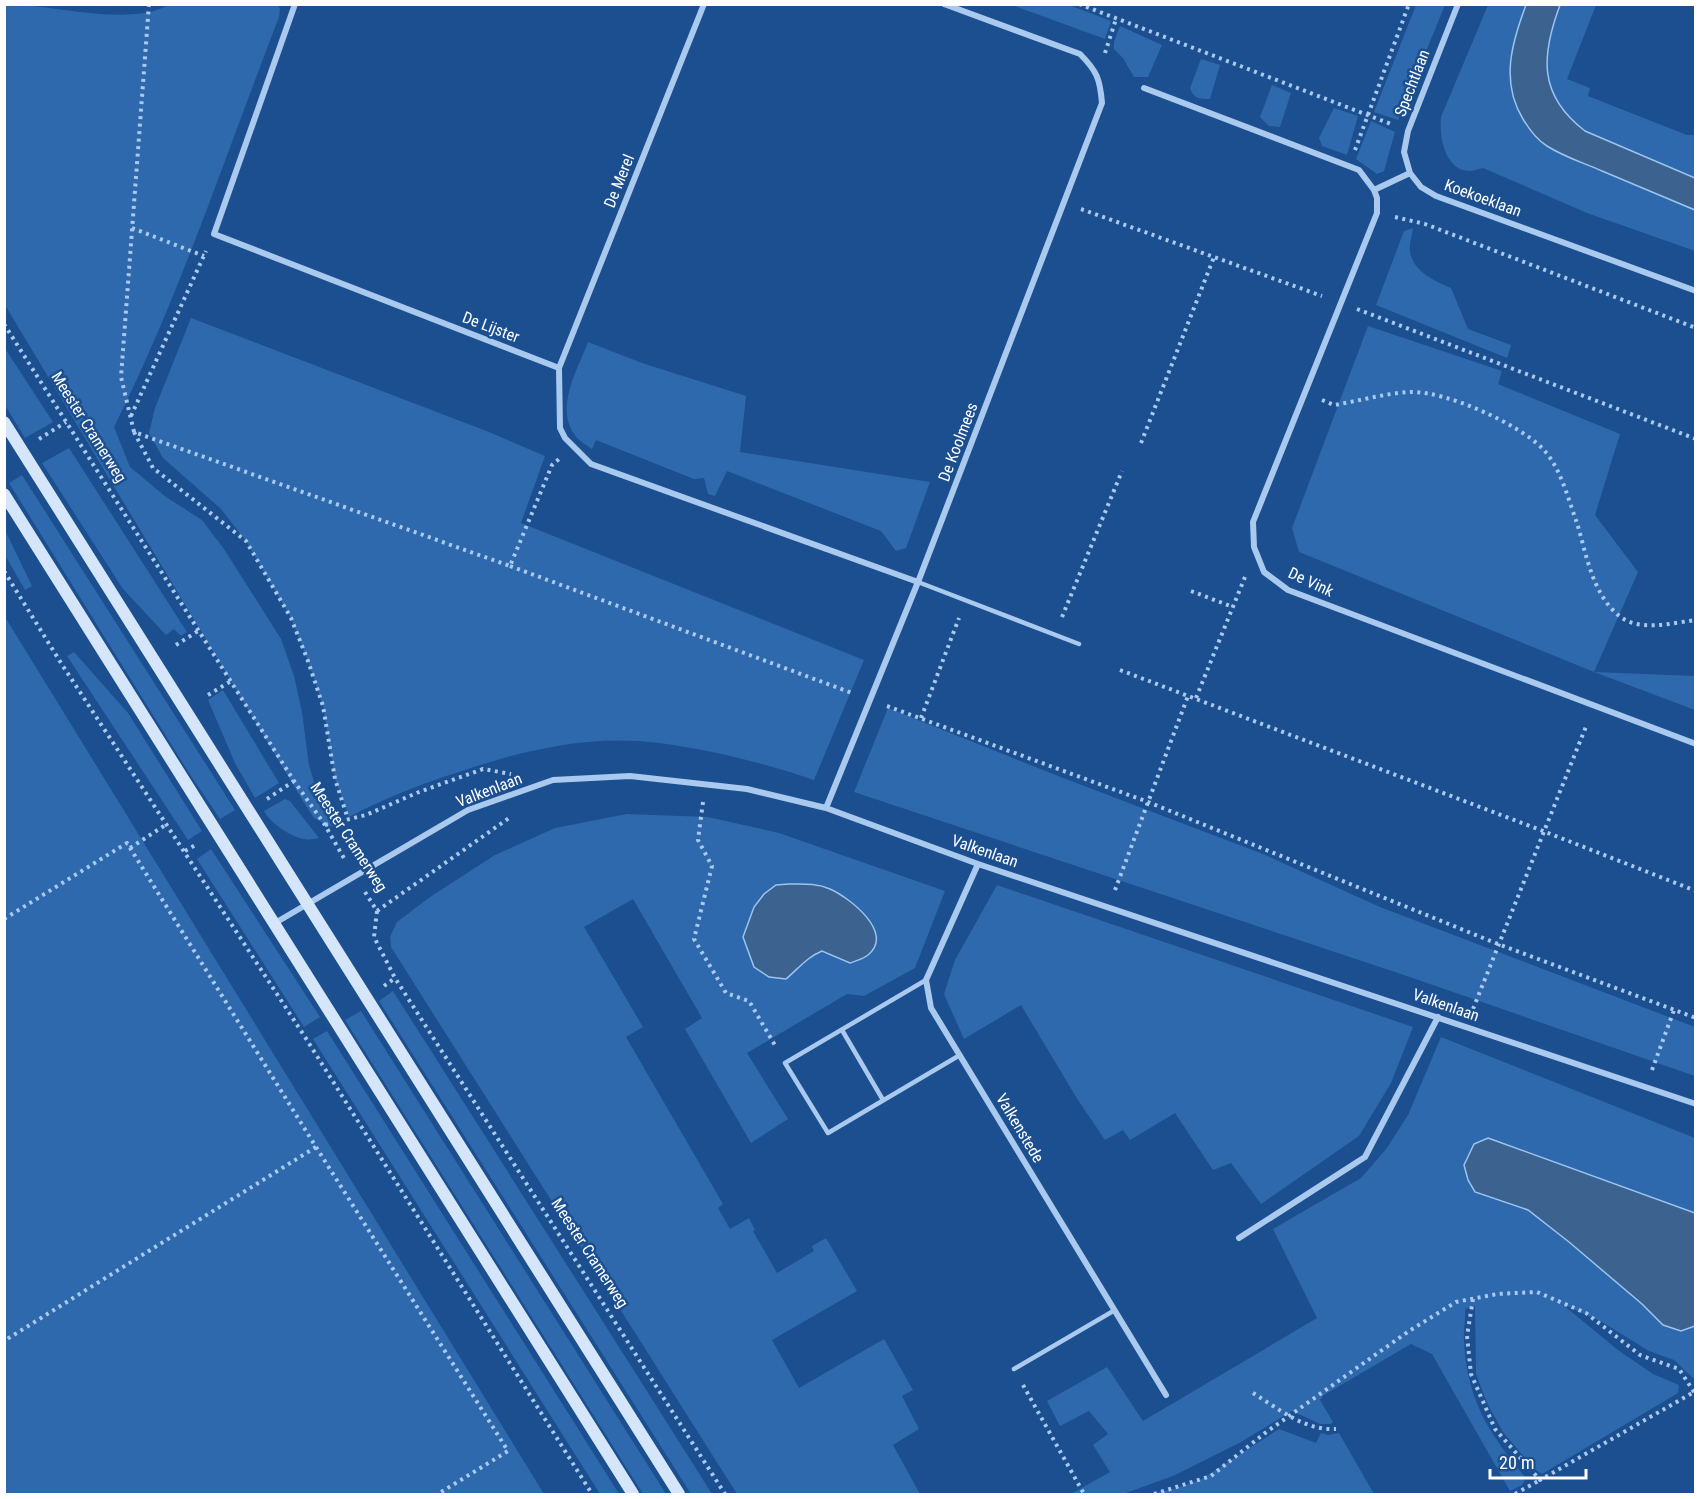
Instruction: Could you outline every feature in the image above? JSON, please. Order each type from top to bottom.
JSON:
[{"type":"main road","points":[[4,422],[679,1494]]},
{"type":"main road","points":[[4,494],[633,1494]]},
{"type":"street","points":[[214,234],[295,4]]},
{"type":"street","name":"De Merel","points":[[559,368],[704,4]]},
{"type":"street","points":[[944,4],[1080,54],[1093,67]]},
{"type":"street","name":"Spechtlaan","points":[[1410,173],[1404,152],[1408,131],[1458,4]]},
{"type":"street","name":"De Koolmees","points":[[826,808],[918,582],[1102,103],[1101,82],[1093,67]]},
{"type":"street","points":[[1144,88],[1359,170],[1374,190],[1410,173]]},
{"type":"street","name":"Koekoeklaan","points":[[1410,173],[1421,187],[1436,196],[1695,291]]},
{"type":"street","name":"De Vink","points":[[1374,190],[1377,198],[1377,213],[1253,522],[1256,552],[1264,572],[1288,590],[1695,744]]},
{"type":"street","name":"De Lijster","points":[[214,234],[559,368]]},
{"type":"street","points":[[559,368],[560,428],[573,447],[591,464],[918,582]]},
{"type":"street","name":"Valkenlaan","points":[[275,923],[468,810],[553,780],[630,776],[747,789],[826,808],[978,864],[1695,1104]]},
{"type":"street","points":[[926,980],[978,864]]},
{"type":"street","name":"Valkenstede","points":[[926,980],[932,1008],[1166,1395]]},
{"type":"street","points":[[1239,1238],[1365,1157],[1438,1017]]},
{"type":"lane","points":[[918,582],[1079,644]]},
{"type":"lane","points":[[926,980],[785,1063],[828,1133],[960,1055]]},
{"type":"lane","points":[[842,1030],[883,1101]]},
{"type":"lane","points":[[1014,1369],[1115,1310]]},
{"type":"path","points":[[149,4],[121,377],[134,432],[153,468],[246,541],[291,618],[323,706],[333,768],[348,819]]},
{"type":"path","points":[[1079,4],[1408,131]]},
{"type":"path","points":[[1349,166],[1410,4]]},
{"type":"path","points":[[1093,67],[1106,52],[1116,19]]},
{"type":"path","points":[[1064,203],[1341,303],[1695,439]]},
{"type":"path","points":[[1377,213],[1425,224],[1695,328]]},
{"type":"path","points":[[132,228],[204,256]]},
{"type":"path","points":[[131,417],[214,234]]},
{"type":"path","points":[[1142,443],[1214,257]]},
{"type":"path","name":"Meester Cramerweg","points":[[4,324],[294,781],[326,825],[354,876],[377,911],[374,937],[395,978],[725,1494]]},
{"type":"path","points":[[1305,393],[1334,405],[1412,392],[1445,397],[1517,429],[1543,449],[1557,469],[1592,572],[1604,598],[1617,615],[1642,626],[1695,620]]},
{"type":"path","points":[[134,432],[510,566],[1148,802],[1498,944],[1695,1018]]},
{"type":"path","points":[[510,566],[552,465],[573,447]]},
{"type":"path","points":[[1055,634],[1122,471]]},
{"type":"path","points":[[1196,698],[1256,552]]},
{"type":"path","points":[[4,571],[61,663],[305,1037],[592,1494]]},
{"type":"path","points":[[1191,591],[1233,607]]},
{"type":"path","points":[[921,718],[966,600]]},
{"type":"path","points":[[176,645],[198,631]]},
{"type":"path","points":[[1120,670],[1695,891]]},
{"type":"path","points":[[208,695],[231,681]]},
{"type":"path","points":[[1109,907],[1188,696]]},
{"type":"path","points":[[1466,1026],[1595,706]]},
{"type":"path","points":[[326,825],[366,815],[419,792],[483,769],[553,780]]},
{"type":"path","points":[[706,784],[698,840],[712,867],[693,939],[726,993],[749,1001],[785,1063]]},
{"type":"path","points":[[377,911],[513,815]]},
{"type":"path","points":[[130,848],[167,824]]},
{"type":"path","points":[[4,919],[127,843],[508,1451],[440,1494]]},
{"type":"path","points":[[1646,1087],[1674,1010]]},
{"type":"path","points":[[4,1341],[316,1147]]},
{"type":"path","points":[[1154,1494],[1211,1476],[1290,1415],[1409,1331],[1456,1302],[1497,1294],[1537,1292],[1586,1313],[1640,1355],[1679,1370],[1694,1393],[1515,1494]]},
{"type":"path","points":[[1473,1299],[1467,1336],[1471,1374],[1495,1429],[1540,1480]]},
{"type":"path","points":[[1014,1369],[1084,1494]]},
{"type":"path","points":[[1252,1393],[1318,1429],[1336,1429]]},
{"type":"shaded area","points":[[5,4],[113,15],[154,11],[170,4],[277,4],[280,9],[279,17],[181,275],[114,427],[130,467],[166,497],[202,520],[224,549],[281,639],[294,676],[302,712],[309,765],[319,799],[332,827],[314,818],[303,801],[5,305]]},
{"type":"shaded area","points":[[1012,5],[1069,5],[1111,21],[1105,39]]},
{"type":"shaded area","points":[[1416,5],[1445,5],[1398,120],[1374,112]]},
{"type":"shaded area","points":[[1488,5],[1526,5],[1510,60],[1510,85],[1517,110],[1546,146],[1695,210],[1695,251],[1587,213],[1483,168],[1469,171],[1454,165],[1442,142],[1441,117]]},
{"type":"shaded area","points":[[1526,5],[1560,5],[1549,41],[1548,74],[1551,89],[1570,117],[1585,131],[1695,178],[1695,210],[1560,153],[1543,144],[1534,134],[1516,105],[1510,76],[1516,33]]},
{"type":"shaded area","points":[[1560,5],[1596,5],[1567,79],[1590,88],[1588,96],[1687,135],[1695,135],[1695,178],[1585,131],[1559,103],[1551,89],[1547,58],[1549,41]]},
{"type":"shaded area","points":[[1120,26],[1162,45],[1148,77],[1134,77],[1123,58],[1114,49]]},
{"type":"shaded area","points":[[1201,59],[1220,65],[1210,99],[1197,98],[1190,88]]},
{"type":"shaded area","points":[[1272,85],[1291,93],[1280,127],[1269,126],[1260,117]]},
{"type":"shaded area","points":[[1334,108],[1358,116],[1347,155],[1322,146],[1319,138]]},
{"type":"shaded area","points":[[1371,121],[1395,132],[1384,171],[1377,174],[1356,159]]},
{"type":"shaded area","points":[[1413,228],[1410,248],[1415,264],[1425,274],[1451,288],[1468,329],[1511,345],[1507,358],[1376,305],[1404,231]]},
{"type":"shaded area","points":[[191,318],[489,432],[545,456],[521,523],[864,660],[814,780],[699,749],[634,741],[583,742],[532,751],[483,764],[403,792],[349,817],[335,779],[323,706],[291,618],[246,541],[221,509],[163,458],[149,433],[155,408]]},
{"type":"shaded area","points":[[1368,326],[1502,371],[1498,384],[1620,434],[1595,515],[1638,572],[1594,672],[1299,552],[1292,528]]},
{"type":"shaded area","points":[[588,342],[642,363],[746,396],[740,452],[930,482],[906,548],[896,551],[881,531],[727,471],[715,496],[708,494],[704,478],[694,479],[596,440],[592,449],[574,434],[567,412],[570,388]]},
{"type":"shaded area","points":[[4,347],[53,422],[25,438],[5,405]]},
{"type":"shaded area","points":[[69,448],[187,632],[181,636],[174,629],[166,635],[123,589],[42,463]]},
{"type":"shaded area","points":[[22,475],[235,810],[220,819],[189,773],[9,483]]},
{"type":"shaded area","points":[[4,528],[32,586],[25,590],[5,555]]},
{"type":"shaded area","points":[[5,617],[544,1494],[5,1494]]},
{"type":"shaded area","points":[[74,652],[128,713],[202,831],[188,840],[67,656]]},
{"type":"shaded area","points":[[1594,672],[1695,676],[1695,710]]},
{"type":"shaded area","points":[[223,690],[279,783],[255,798],[235,763],[208,700]]},
{"type":"shaded area","points":[[888,708],[1263,854],[1380,907],[1695,1027],[1695,1076],[1401,974],[854,792]]},
{"type":"shaded area","points":[[285,799],[290,801],[319,838],[299,838],[281,829],[267,816],[264,811]]},
{"type":"shaded area","points":[[627,814],[708,817],[779,833],[945,891],[915,968],[864,996],[847,994],[747,1053],[788,1119],[751,1143],[685,1029],[702,1018],[633,899],[584,927],[643,1027],[626,1037],[723,1204],[718,1208],[730,1229],[749,1218],[755,1230],[753,1231],[777,1273],[814,1251],[812,1246],[826,1238],[857,1291],[772,1340],[799,1388],[884,1339],[913,1390],[902,1396],[919,1429],[893,1445],[920,1494],[737,1494],[391,947],[390,937],[397,922],[430,897],[495,855],[555,828]],"holes":[[[809,884],[835,955],[822,951],[810,956],[743,936],[754,907],[776,885]]]},
{"type":"shaded area","points":[[211,849],[320,1017],[304,1027],[197,859]]},
{"type":"shaded area","points":[[776,885],[825,887],[858,908],[867,917],[876,937],[875,946],[868,955],[850,963],[822,951],[807,960],[786,979],[769,977],[754,967],[743,937],[754,907],[764,894]]},
{"type":"shaded area","points":[[997,885],[1413,1027],[1391,1083],[1359,1136],[1261,1204],[1231,1163],[1213,1170],[1175,1113],[1130,1140],[1123,1130],[1105,1140],[1076,1097],[1021,1005],[964,1039],[944,994],[955,960]]},
{"type":"shaded area","points":[[393,991],[712,1494],[691,1494],[379,1001]]},
{"type":"shaded area","points":[[361,1011],[666,1494],[643,1494],[345,1020]]},
{"type":"shaded area","points":[[327,1031],[619,1494],[600,1494],[313,1039]]},
{"type":"shaded area","points":[[1441,1037],[1695,1138],[1695,1213],[1528,1153],[1475,1192],[1528,1210],[1642,1304],[1663,1325],[1681,1331],[1695,1326],[1695,1380],[1674,1360],[1649,1351],[1602,1322],[1562,1304],[1618,1350],[1653,1374],[1679,1385],[1678,1393],[1542,1474],[1534,1469],[1503,1432],[1487,1403],[1476,1374],[1475,1306],[1465,1309],[1466,1362],[1475,1399],[1482,1415],[1501,1446],[1526,1478],[1522,1485],[1510,1491],[1432,1354],[1411,1344],[1324,1395],[1320,1400],[1333,1422],[1331,1424],[1320,1424],[1292,1411],[1241,1442],[1173,1476],[1123,1494],[1071,1494],[1110,1472],[1093,1445],[1108,1434],[1089,1411],[1060,1426],[1047,1401],[1107,1367],[1143,1421],[1317,1318],[1273,1229],[1361,1178],[1387,1148],[1408,1115]]},
{"type":"shaded area","points":[[1488,1138],[1695,1213],[1695,1326],[1681,1331],[1663,1325],[1642,1304],[1528,1210],[1475,1192],[1468,1180],[1464,1165],[1474,1144]]},
{"type":"shaded area","points":[[1279,1429],[1316,1443],[1321,1433],[1328,1435],[1339,1433],[1374,1494],[1149,1494],[1174,1489],[1202,1479]]}]
